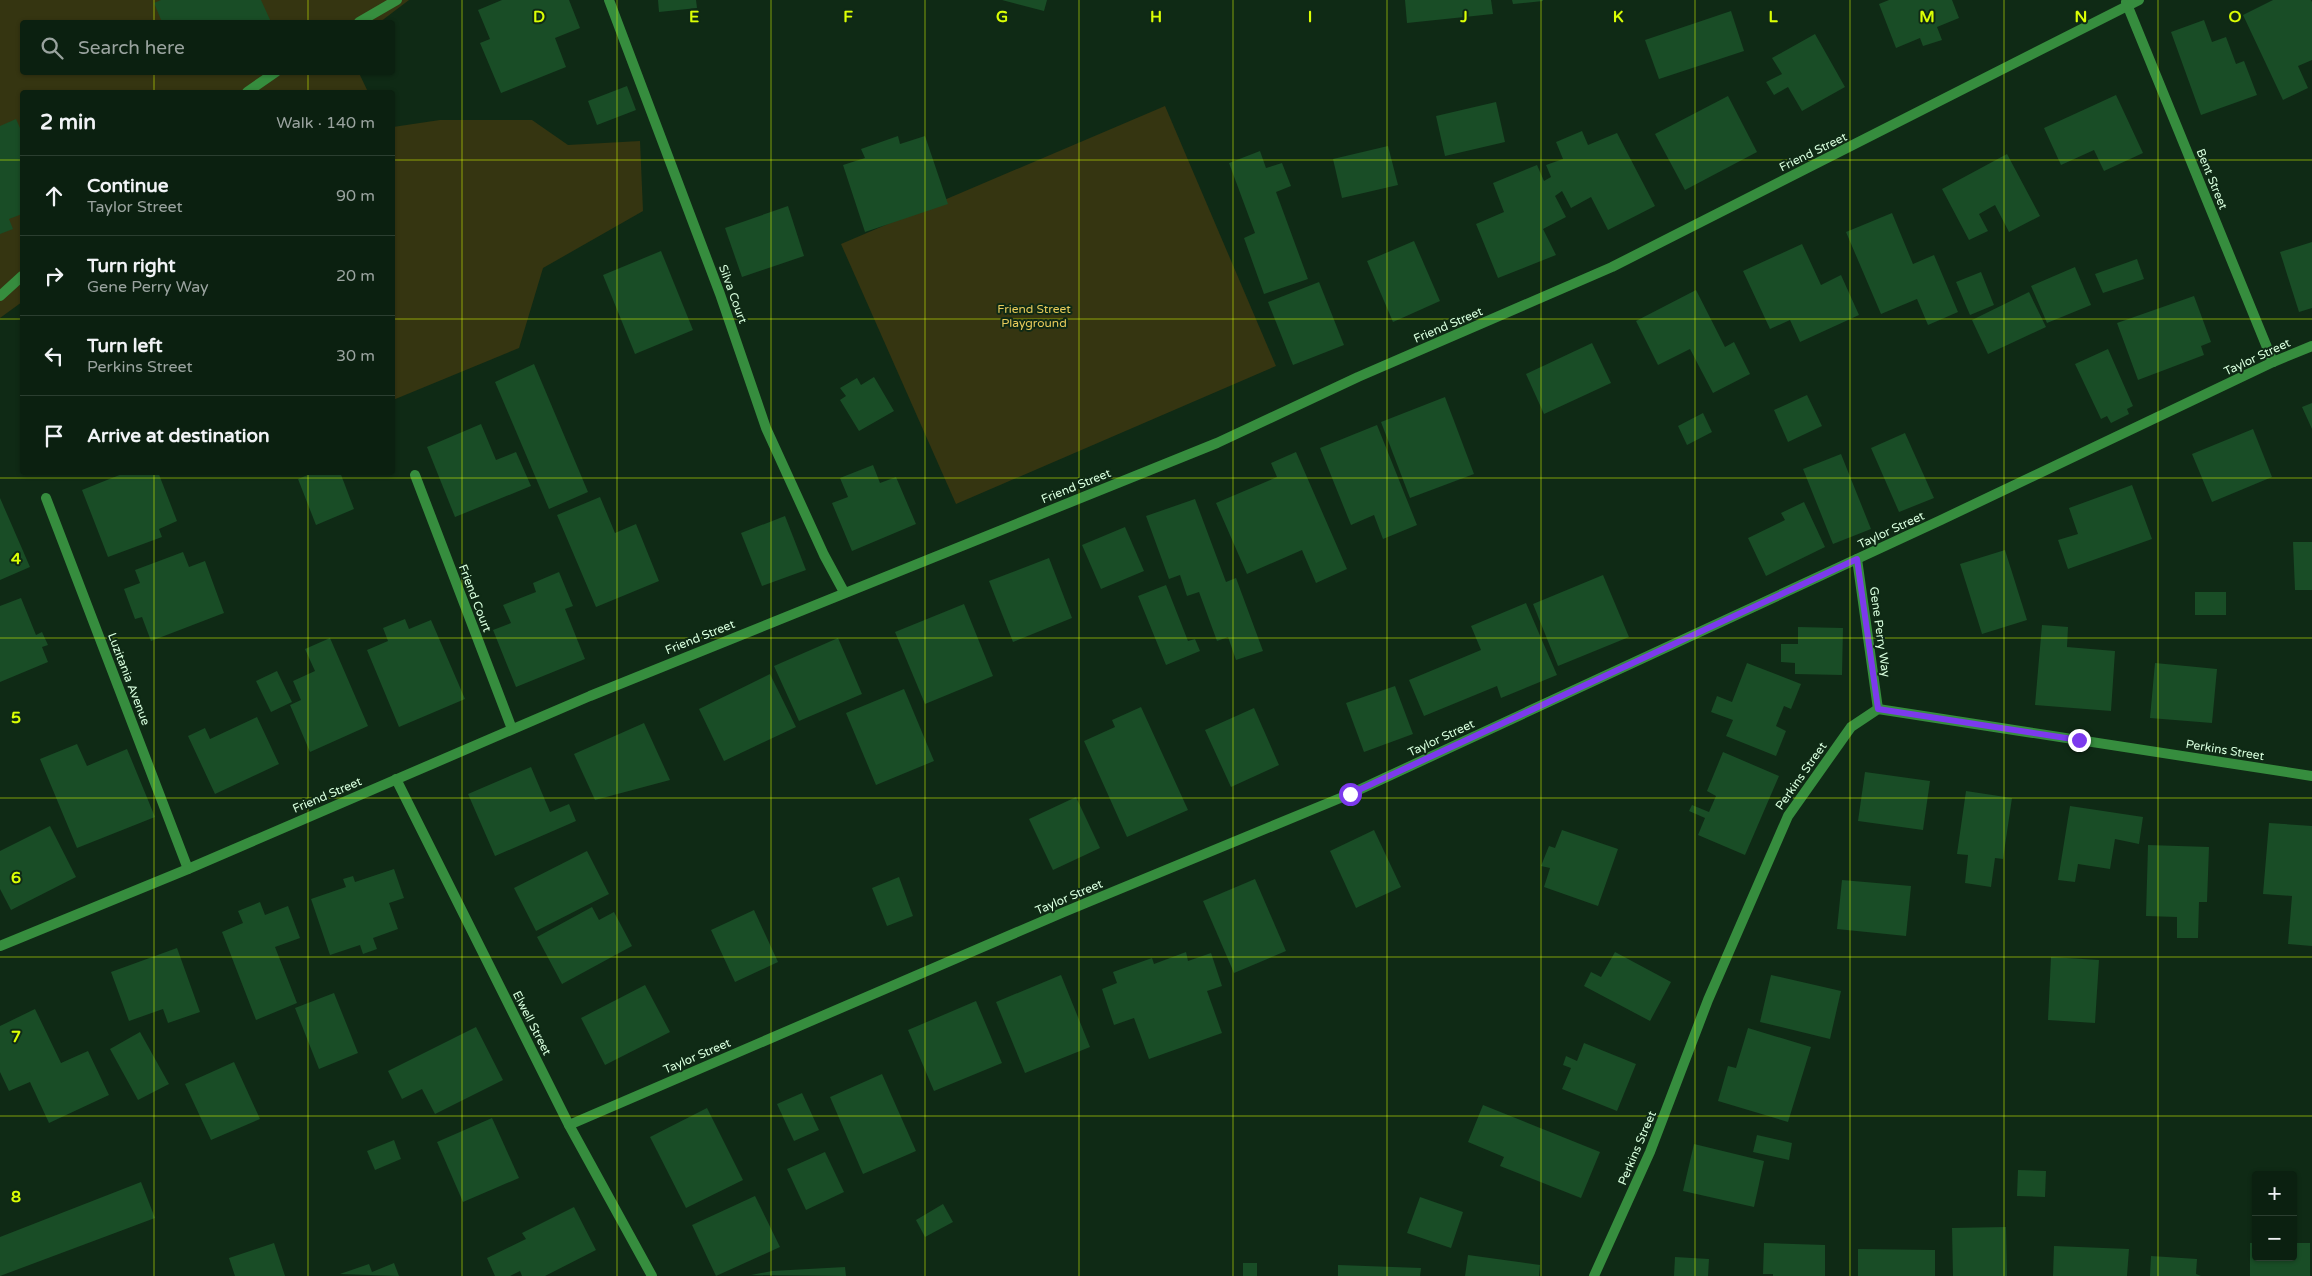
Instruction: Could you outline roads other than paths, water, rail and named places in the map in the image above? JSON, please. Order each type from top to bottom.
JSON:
[{"type":"street","points":[[363,20],[397,0]]},
{"type":"street","name":"Silva Court","points":[[609,0],[720,294],[766,428],[824,555],[844,592]]},
{"type":"street","name":"Friend Street","points":[[0,946],[188,869],[512,729],[844,592],[1217,443],[1358,377],[1612,267],[1854,146],[1940,99],[2126,3],[2140,0]]},
{"type":"street","name":"Bent Street","points":[[2126,3],[2273,362]]},
{"type":"street","points":[[250,90],[272,75]]},
{"type":"street","points":[[0,296],[20,278]]},
{"type":"street","name":"Taylor Street","points":[[569,1125],[1064,912],[1350,794],[1857,559],[2273,362],[2312,346]]},
{"type":"street","name":"Friend Court","points":[[415,476],[512,729]]},
{"type":"street","name":"Luzitania Avenue","points":[[46,498],[188,869]]},
{"type":"street","name":"Gene Perry Way","points":[[1857,559],[1878,709]]},
{"type":"street","name":"Perkins Street","points":[[1594,1276],[1650,1152],[1708,1000],[1788,816],[1851,727],[1878,709],[2312,776]]},
{"type":"street","name":"Elwell Street","points":[[396,778],[569,1125],[652,1276]]},
{"type":"park label","name":"Friend Street Playground","points":[[1034,316]]}]
